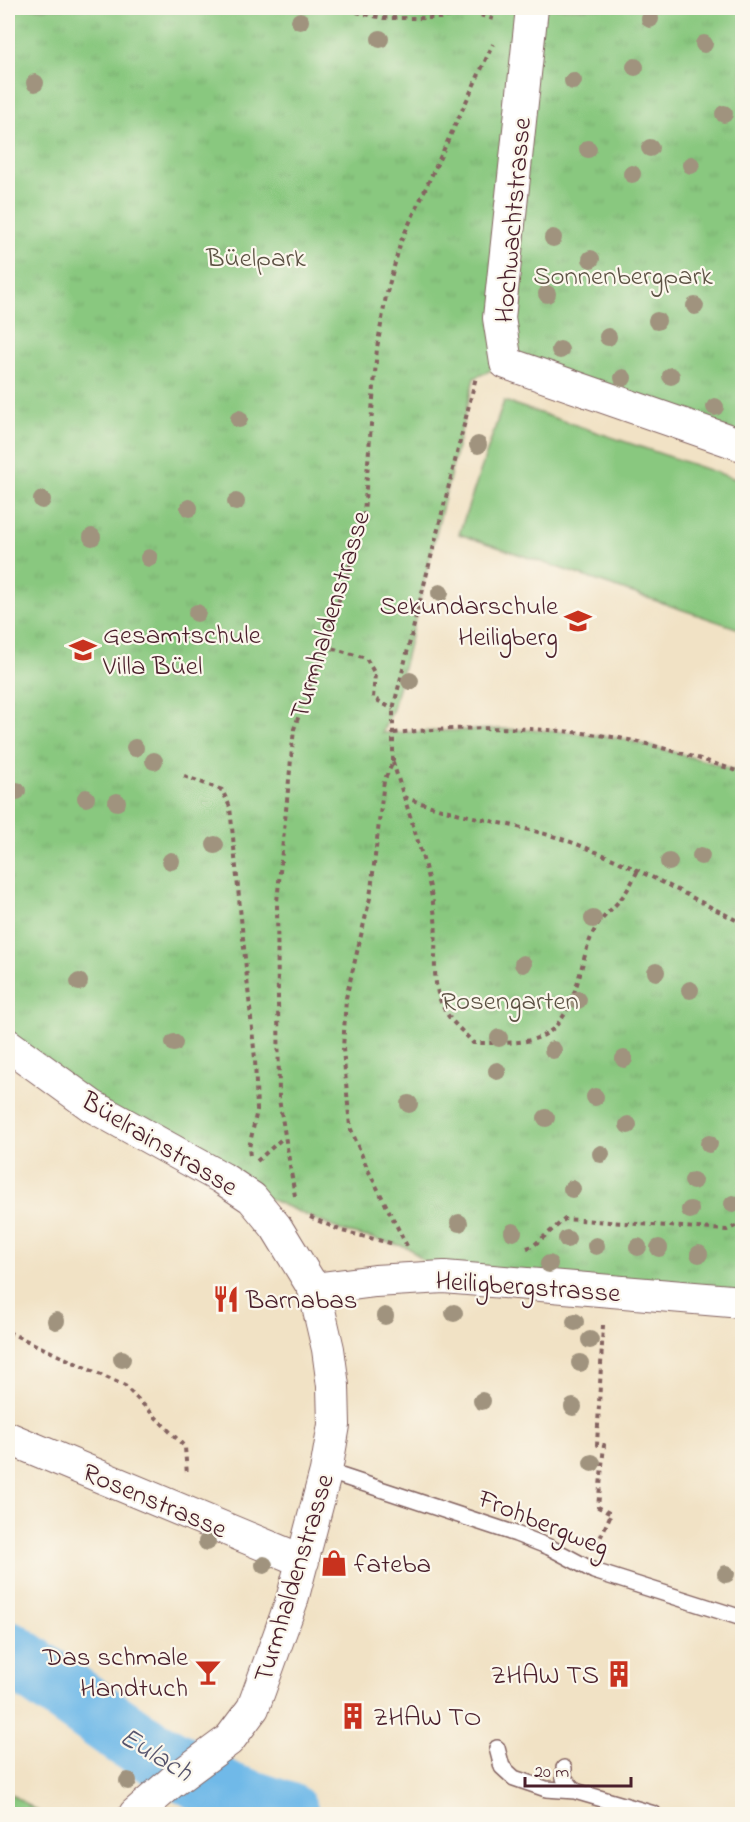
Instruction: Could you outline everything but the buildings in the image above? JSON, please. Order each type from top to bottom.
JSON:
[{"type":"street","name":"Hochwachtstrasse","points":[[530,18],[499,318],[506,363],[742,445]]},
{"type":"street","name":"Büelrainstrasse","points":[[8,1045],[92,1106],[222,1178],[252,1198],[276,1227],[314,1289]]},
{"type":"street","name":"Heiligbergstrasse","points":[[314,1289],[375,1281],[444,1277],[742,1302]]},
{"type":"street","name":"Turmhaldenstrasse","points":[[135,1815],[172,1782],[229,1740],[253,1708],[292,1600],[326,1471],[334,1425],[333,1386],[314,1289]]},
{"type":"street","name":"Rosenstrasse","points":[[8,1438],[303,1561]]},
{"type":"lane","name":"Frohbergweg","points":[[326,1471],[516,1534],[587,1567],[742,1618]]},
{"type":"lane","points":[[497,1748],[499,1762],[514,1778],[546,1789],[575,1791],[654,1815]]},
{"type":"lane","points":[[564,1768],[564,1778],[575,1791]]},
{"type":"path","points":[[339,8],[383,18],[414,19],[469,12],[530,18]]},
{"type":"path","name":"Turmhaldenstrasse","points":[[296,1201],[279,1099],[277,902],[294,729],[363,526],[377,348],[386,296],[401,241],[490,46],[530,18]]},
{"type":"path","points":[[506,363],[474,378],[393,709],[393,762],[435,917],[434,967],[439,995],[446,1013],[473,1043],[522,1043],[543,1037],[557,1026],[568,1009],[591,938],[600,919],[626,893],[637,872]]},
{"type":"path","points":[[324,646],[366,658],[375,674],[373,698],[393,709]]},
{"type":"path","points":[[394,733],[500,729],[619,738],[706,760],[742,773]]},
{"type":"path","points":[[393,762],[384,781],[370,898],[346,998],[343,1049],[350,1127],[368,1170],[407,1247],[418,1248]]},
{"type":"path","points":[[184,776],[222,789],[230,807],[255,1059],[257,1110],[249,1148],[252,1166],[284,1137]]},
{"type":"path","points":[[404,797],[462,816],[529,830],[589,849],[742,923]]},
{"type":"path","points":[[524,1248],[533,1246],[565,1219],[727,1230],[742,1223]]},
{"type":"path","points":[[321,1221],[342,1231],[376,1240]]},
{"type":"path","points":[[587,1567],[611,1514],[598,1507],[604,1445],[597,1444],[604,1291]]},
{"type":"path","points":[[8,1332],[125,1386],[185,1447],[190,1512]]},
{"type":"path","points":[[742,1442],[742,1483]]},
{"type":"green space","points":[[8,8],[742,8],[742,445],[506,363],[474,378],[393,709],[382,733],[500,729],[555,731],[619,738],[742,773],[742,1302],[444,1277],[407,1247],[342,1231],[222,1178],[8,1045]]},
{"type":"green space","points":[[504,401],[742,481],[742,630],[459,534]]},
{"type":"green space","points":[[8,1637],[200,1762],[152,1767],[8,1671]]},
{"type":"green space","points":[[8,1792],[42,1814],[8,1814]]},
{"type":"waterway","name":"Eulach","points":[[8,1652],[135,1741],[227,1794],[287,1814]]},
{"type":"place","name":"Sekundarschule Heiligberg","points":[[578,621]]},
{"type":"place","name":"Gesamtschule Villa Büel","points":[[83,650]]},
{"type":"place","name":"Barnabas","points":[[226,1299]]},
{"type":"place","name":"fateba","points":[[334,1563]]},
{"type":"place","name":"Das schmale Handtuch","points":[[208,1672]]},
{"type":"place","name":"ZHAW TS","points":[[619,1674]]},
{"type":"place","name":"ZHAW TO","points":[[353,1716]]},
{"type":"park label","name":"Büelpark","points":[[256,257]]},
{"type":"park label","name":"Sonnenbergpark","points":[[623,275]]},
{"type":"park label","name":"Rosengarten","points":[[510,1000]]}]
